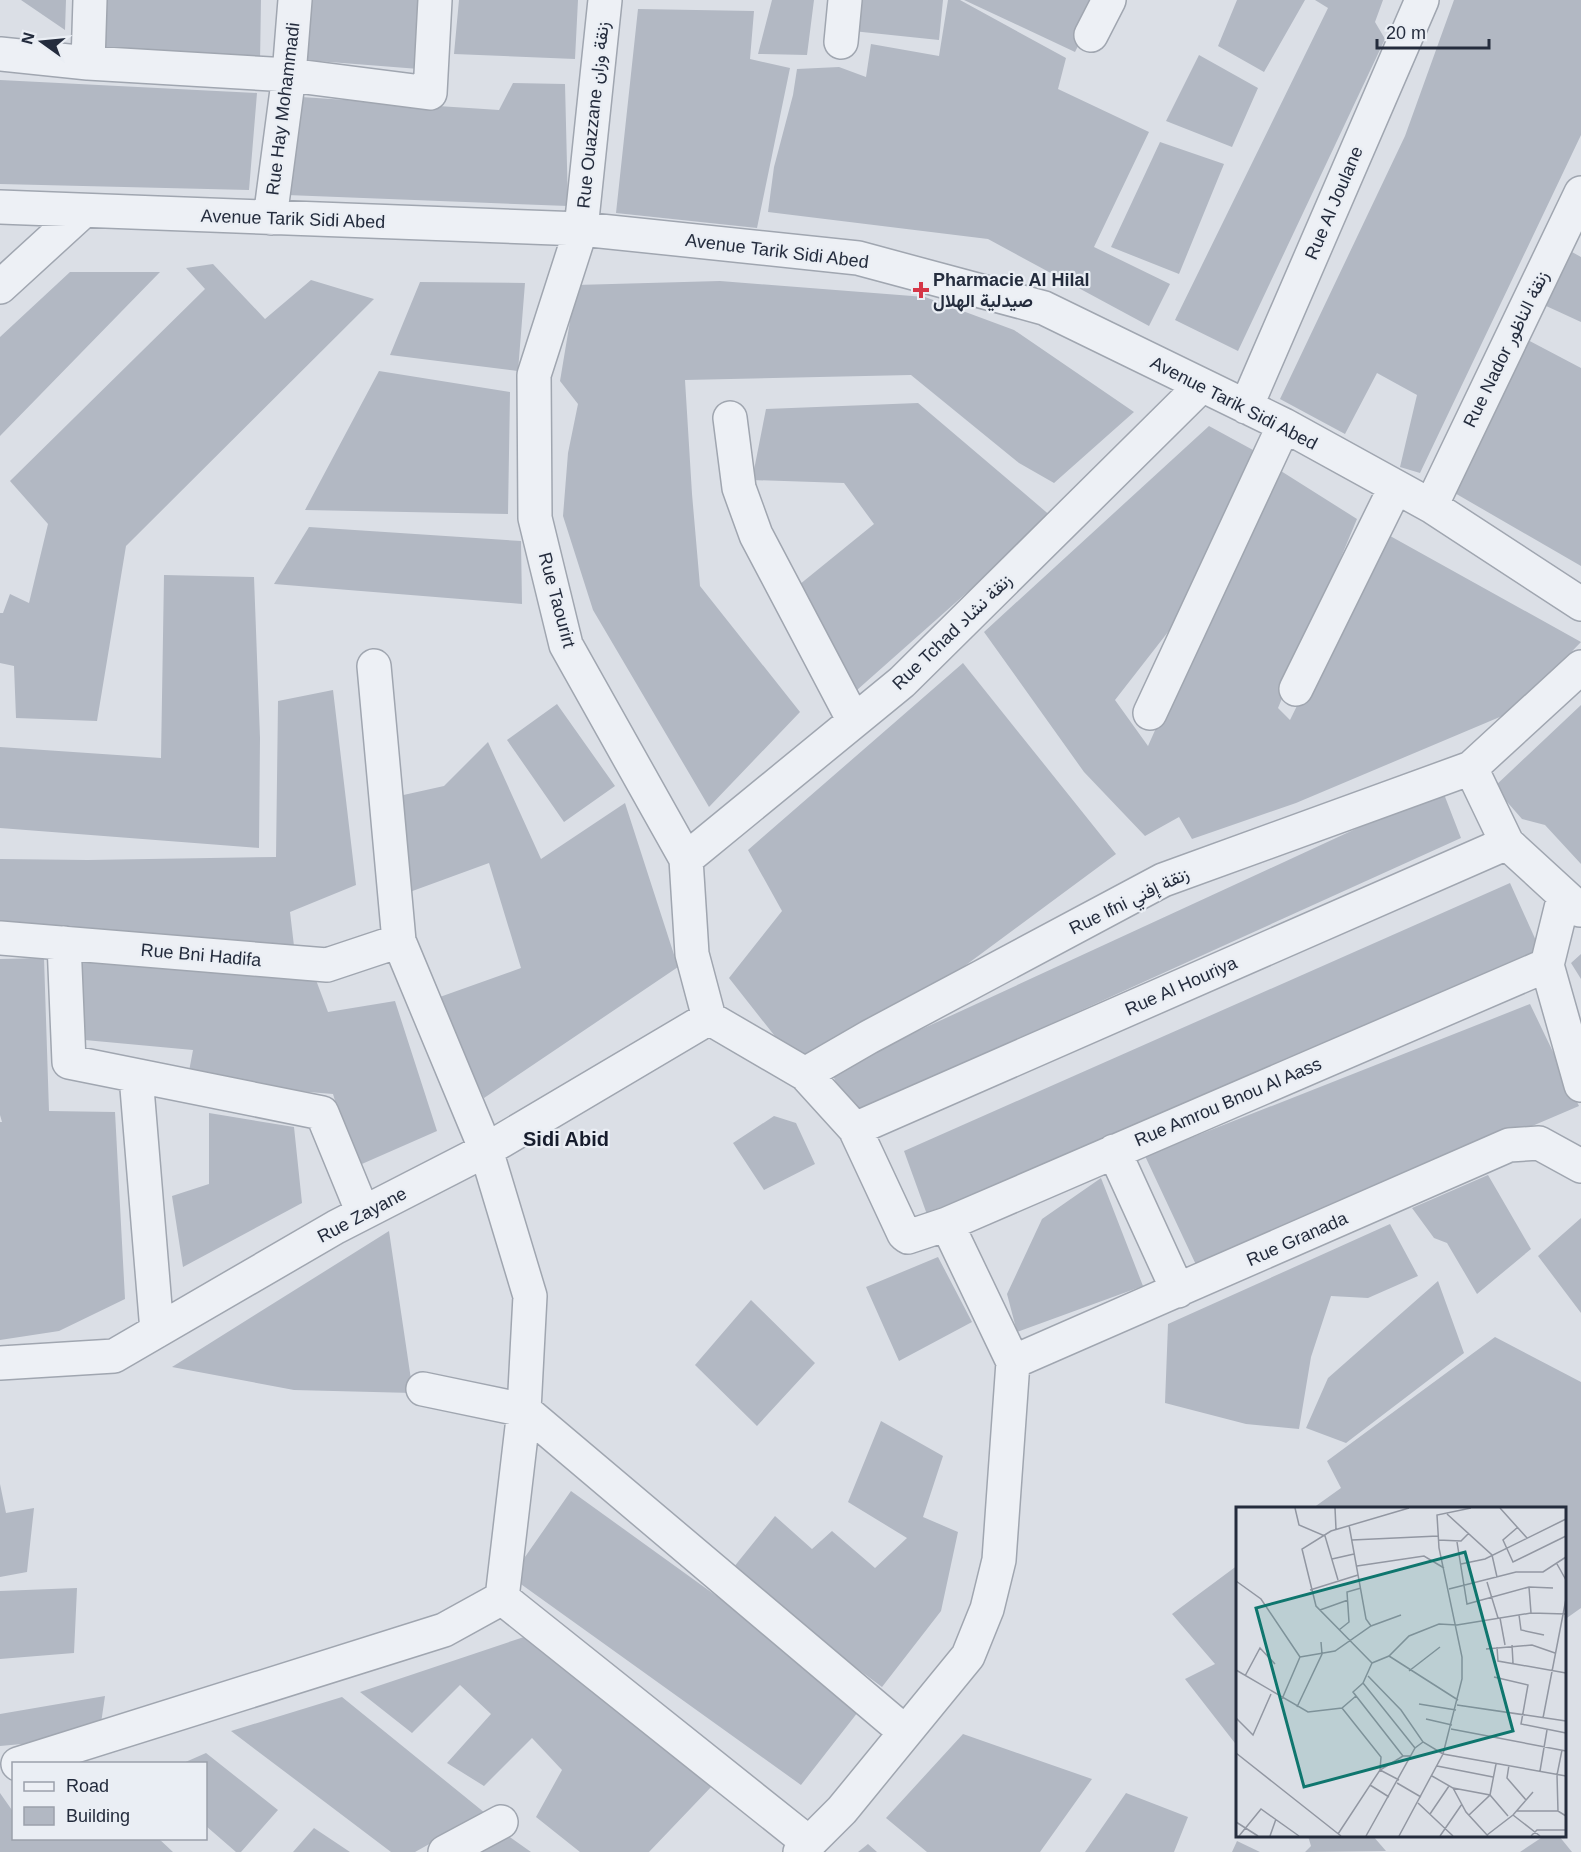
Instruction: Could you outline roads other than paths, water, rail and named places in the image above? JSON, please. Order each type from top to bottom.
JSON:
[{"type":"street","points":[[88,63],[90,0]]},
{"type":"street","name":"Rue Hay Mohammadi","points":[[270,218],[289,75],[295,0]]},
{"type":"street","points":[[0,54],[88,63],[289,75],[430,93],[435,0]]},
{"type":"street","name":"Rue Ouazzane زنقة وزان","points":[[581,229],[605,0]]},
{"type":"street","points":[[841,42],[845,0]]},
{"type":"street","points":[[1091,35],[1109,0]]},
{"type":"street","name":"Rue Al Joulane","points":[[1246,407],[1422,0]]},
{"type":"street","name":"Rue Nador زنقة الناظور","points":[[1431,506],[1581,193]]},
{"type":"street","name":"Avenue Tarik Sidi Abed","points":[[0,207],[82,212],[581,229],[858,258],[1044,308],[1284,425],[1431,506],[1581,604]]},
{"type":"street","points":[[0,287],[82,212]]},
{"type":"street","name":"Rue Taourirt","points":[[581,229],[534,375],[535,518],[566,645],[686,859],[692,954],[709,1018]]},
{"type":"street","name":"Rue Tchad زنقة نشاد","points":[[686,859],[902,682],[1201,386]]},
{"type":"street","points":[[730,418],[739,488],[756,535],[854,722]]},
{"type":"street","points":[[1150,712],[1284,425]]},
{"type":"street","points":[[1296,689],[1395,488]]},
{"type":"street","points":[[374,666],[399,941],[486,1150],[530,1296],[524,1410],[502,1598]]},
{"type":"street","points":[[1581,667],[1471,768],[1507,843],[1573,904],[1547,965],[1581,1085]]},
{"type":"street","name":"Rue Ifni زنقة إفني","points":[[805,1074],[1163,880],[1471,768]]},
{"type":"street","name":"Rue Al Houriya","points":[[855,1129],[1507,843]]},
{"type":"street","name":"Rue Bni Hadifa","points":[[0,938],[327,965],[399,941]]},
{"type":"street","points":[[64,943],[69,1062],[322,1113],[363,1213]]},
{"type":"street","name":"Rue Amrou Bnou Al Aass","points":[[855,1129],[904,1234],[908,1237],[947,1224],[1547,965]]},
{"type":"street","points":[[709,1018],[805,1074],[855,1129]]},
{"type":"street","name":"Rue Zayane","points":[[0,1364],[114,1356],[336,1227],[486,1150],[709,1018]]},
{"type":"street","points":[[136,1076],[157,1331]]},
{"type":"street","name":"Rue Granada","points":[[1013,1362],[1509,1145],[1539,1143],[1581,1166]]},
{"type":"street","points":[[1114,1151],[1178,1291]]},
{"type":"street","points":[[502,1598],[805,1848],[842,1810],[968,1656],[987,1609],[999,1560],[1013,1362],[947,1224]]},
{"type":"street","points":[[423,1389],[524,1410],[905,1732]]},
{"type":"street","points":[[24,1762],[444,1630],[502,1598]]},
{"type":"street","points":[[445,1852],[501,1822]]},
{"type":"place","name":"Pharmacie Al Hilal صيدلية الهلال","points":[[921,290]]},
{"type":"district","name":"Sidi Abid","points":[[566,1139]]}]
